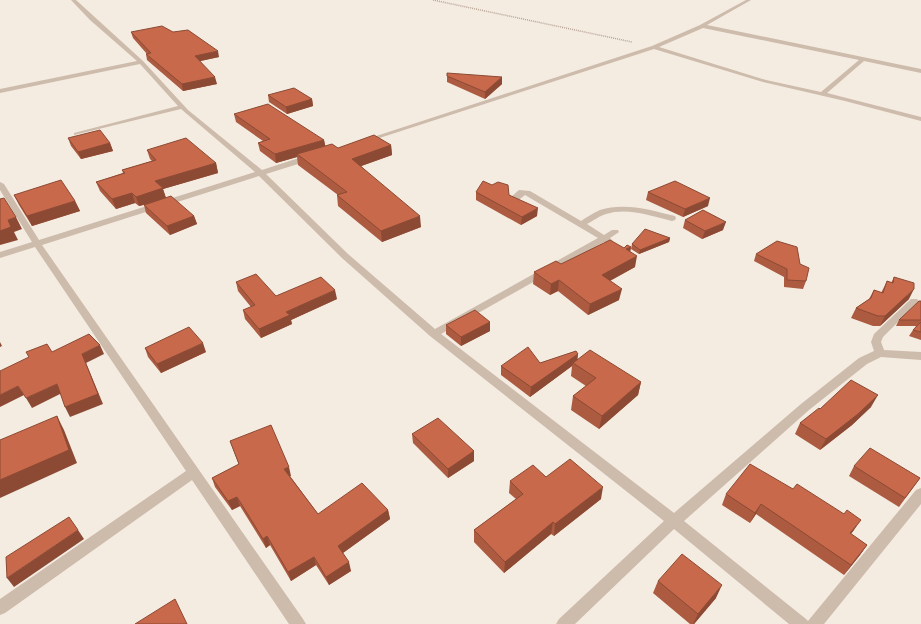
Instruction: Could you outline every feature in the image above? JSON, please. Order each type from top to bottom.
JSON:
[{"type":"street","points":[[73,0],[92,19],[141,62],[183,107],[260,172],[345,256],[434,334],[674,521],[801,624]]},
{"type":"street","points":[[358,143],[654,47],[702,26],[749,0]]},
{"type":"street","points":[[702,26],[921,71]]},
{"type":"street","points":[[654,47],[764,80],[921,119]]},
{"type":"street","points":[[822,94],[863,59]]},
{"type":"street","points":[[0,92],[141,62]]},
{"type":"street","points":[[76,134],[183,107]]},
{"type":"street","points":[[0,255],[320,154]]},
{"type":"street","points":[[0,184],[9,206],[37,244],[298,624]]},
{"type":"street","points":[[513,200],[522,192],[527,193],[615,245]]},
{"type":"street","points":[[581,224],[605,212],[619,209],[645,212],[672,218]]},
{"type":"street","points":[[434,334],[615,232]]},
{"type":"street","points":[[880,353],[876,342],[878,336],[914,301]]},
{"type":"street","points":[[564,624],[674,521],[805,407],[863,361],[880,353],[921,356]]},
{"type":"street","points":[[0,608],[194,472]]},
{"type":"street","points":[[814,624],[921,494]]},
{"type":"path","points":[[433,0],[654,47]]},
{"type":"building","points":[[162,26],[173,32],[188,30],[218,51],[195,56],[215,77],[182,84],[146,54],[151,53],[131,32]]},
{"type":"building","points":[[447,73],[502,77],[485,92],[447,76]]},
{"type":"building","points":[[294,88],[312,99],[286,107],[268,95]]},
{"type":"building","points":[[268,104],[324,140],[275,154],[258,143],[270,139],[234,114]]},
{"type":"building","points":[[100,130],[110,143],[78,152],[68,138]]},
{"type":"building","points":[[374,135],[391,145],[352,159],[420,216],[381,231],[337,195],[347,192],[297,154],[332,144],[338,148]]},
{"type":"building","points":[[186,138],[216,163],[155,181],[163,188],[136,197],[132,193],[112,199],[96,182],[125,173],[122,170],[156,160],[147,150]]},
{"type":"building","points":[[61,180],[75,201],[27,216],[14,195]]},
{"type":"building","points":[[483,181],[492,185],[498,182],[508,185],[509,195],[538,208],[522,217],[476,192]]},
{"type":"building","points":[[675,181],[710,198],[685,209],[648,192]]},
{"type":"building","points":[[171,196],[194,216],[167,226],[144,205]]},
{"type":"building","points":[[4,198],[16,217],[8,220],[11,227],[0,231],[0,199]]},
{"type":"building","points":[[703,210],[726,222],[705,231],[685,220]]},
{"type":"building","points":[[645,229],[670,238],[640,250],[632,244]]},
{"type":"building","points":[[610,240],[624,248],[627,245],[631,247],[626,249],[637,256],[602,275],[622,289],[590,304],[559,280],[551,284],[534,272],[556,261],[561,264]]},
{"type":"building","points":[[777,241],[797,247],[800,264],[809,268],[806,281],[787,280],[787,269],[756,254]]},
{"type":"building","points":[[256,274],[276,296],[321,277],[335,290],[286,312],[290,315],[259,329],[243,310],[255,305],[236,282]]},
{"type":"building","points":[[894,277],[914,283],[914,289],[885,316],[878,316],[856,308],[871,298],[874,290],[883,293],[887,281],[893,283]]},
{"type":"building","points":[[919,301],[921,301],[921,320],[899,320]]},
{"type":"building","points":[[475,310],[490,322],[461,337],[446,325]]},
{"type":"building","points":[[921,322],[921,332],[913,330]]},
{"type":"building","points":[[189,327],[203,343],[157,364],[145,348]]},
{"type":"building","points":[[89,334],[100,345],[82,354],[98,394],[65,407],[57,384],[26,398],[18,386],[0,395],[0,371],[29,357],[26,352],[47,344],[52,352]]},
{"type":"building","points":[[528,347],[540,363],[576,351],[578,354],[531,387],[501,366]]},
{"type":"building","points":[[590,350],[641,382],[602,416],[573,396],[596,378],[573,363]]},
{"type":"building","points":[[851,380],[878,395],[858,414],[826,439],[800,423],[819,408],[820,409]]},
{"type":"building","points":[[57,416],[69,450],[0,480],[0,440]]},
{"type":"building","points":[[438,418],[474,451],[448,469],[412,434]]},
{"type":"building","points":[[271,425],[289,467],[284,469],[318,514],[362,483],[388,510],[338,546],[349,562],[326,577],[314,557],[288,572],[267,536],[263,539],[237,497],[228,501],[212,478],[239,464],[230,441]]},
{"type":"building","points":[[870,448],[920,478],[905,498],[854,466]]},
{"type":"building","points":[[570,459],[603,487],[555,524],[553,522],[505,562],[474,530],[523,494],[510,481],[533,465],[546,477]]},
{"type":"building","points":[[750,464],[793,489],[797,484],[844,514],[847,510],[861,520],[850,533],[867,545],[851,565],[761,504],[755,513],[726,494]]},
{"type":"building","points":[[69,517],[78,530],[7,578],[6,557]]},
{"type":"building","points":[[682,554],[722,585],[698,614],[658,581]]},
{"type":"building","points":[[175,599],[187,624],[135,624]]}]
